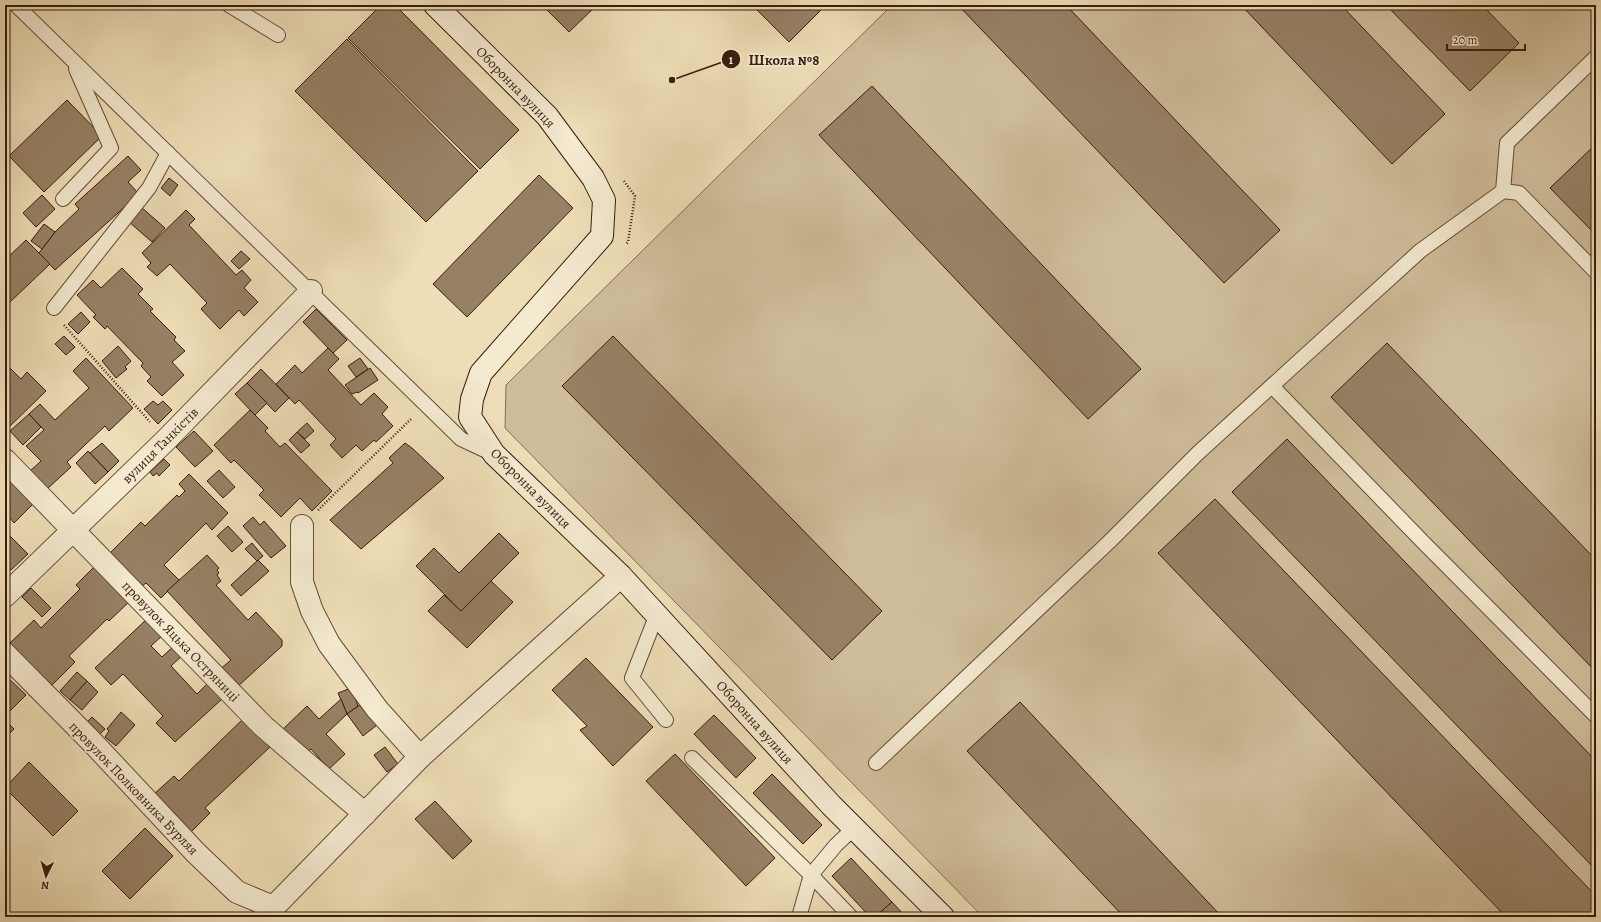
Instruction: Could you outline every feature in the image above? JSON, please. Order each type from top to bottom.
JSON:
[{"type":"street","name":"Оборонна вулиця","points":[[435,5],[547,116],[593,178],[604,200],[602,236],[481,373],[472,399],[470,417],[494,454],[621,576],[854,828],[943,917]]},
{"type":"street","name":"вулиця Танкістів","points":[[5,596],[166,440],[311,291]]},
{"type":"street","name":"провулок Яцька Остряниці","points":[[5,460],[263,726],[365,814]]},
{"type":"street","points":[[302,526],[302,582],[312,611],[328,644],[377,709],[420,757]]},
{"type":"street","points":[[268,912],[420,757],[621,576]]},
{"type":"street","name":"провулок Полковника Бурляя","points":[[5,654],[93,742],[196,853],[236,892],[268,912]]},
{"type":"lane","points":[[16,5],[73,62],[311,291],[461,439],[494,454]]},
{"type":"lane","points":[[229,5],[278,35]]},
{"type":"lane","points":[[1503,191],[1506,143],[1596,57]]},
{"type":"lane","points":[[63,199],[111,148],[73,62]]},
{"type":"lane","points":[[54,308],[149,188],[168,154]]},
{"type":"lane","points":[[876,763],[1109,542],[1198,454],[1272,386],[1420,251],[1503,191],[1519,193],[1596,272]]},
{"type":"lane","points":[[1272,386],[1427,547],[1596,716]]},
{"type":"lane","points":[[657,614],[632,678],[666,720]]},
{"type":"lane","points":[[692,758],[812,875],[851,917]]},
{"type":"lane","points":[[799,917],[812,875],[836,845],[854,828]]},
{"type":"path","points":[[621,177],[635,196],[628,242],[622,248]]},
{"type":"path","points":[[54,308],[67,330],[166,440]]},
{"type":"path","points":[[302,526],[425,405]]},
{"type":"shaded area","points":[[892,5],[1596,5],[1596,917],[983,917],[505,428],[506,385]]},
{"type":"building","points":[[381,5],[395,5],[519,130],[480,169],[348,38]]},
{"type":"building","points":[[542,5],[597,5],[569,32]]},
{"type":"building","points":[[760,5],[826,5],[789,42],[756,9]]},
{"type":"building","points":[[958,5],[1066,5],[1280,230],[1224,283]]},
{"type":"building","points":[[1241,5],[1341,5],[1445,114],[1392,164]]},
{"type":"building","points":[[1386,5],[1482,5],[1519,43],[1470,91]]},
{"type":"building","points":[[347,39],[478,171],[426,222],[295,91]]},
{"type":"building","points":[[872,86],[1141,369],[1088,419],[819,135]]},
{"type":"building","points":[[67,100],[102,136],[44,192],[9,156]]},
{"type":"building","points":[[1596,144],[1596,235],[1550,188]]},
{"type":"building","points":[[128,156],[141,170],[128,182],[139,194],[55,270],[39,253],[55,232],[79,209],[75,204]]},
{"type":"building","points":[[539,175],[573,208],[467,317],[433,284]]},
{"type":"building","points":[[169,178],[178,185],[170,196],[161,188]]},
{"type":"building","points":[[42,195],[55,209],[36,227],[23,213]]},
{"type":"building","points":[[141,207],[165,228],[152,242],[128,221]]},
{"type":"building","points":[[186,210],[195,219],[189,225],[236,275],[242,270],[251,280],[244,288],[258,302],[244,316],[239,310],[220,329],[201,309],[207,303],[170,264],[157,276],[147,267],[151,263],[142,253]]},
{"type":"building","points":[[5,223],[10,228],[5,233]]},
{"type":"building","points":[[44,224],[55,232],[42,249],[31,241]]},
{"type":"building","points":[[26,240],[50,264],[9,303],[5,298],[5,260]]},
{"type":"building","points":[[241,251],[250,259],[239,269],[231,261]]},
{"type":"building","points":[[122,268],[143,289],[138,294],[153,309],[150,311],[176,337],[174,340],[185,351],[172,362],[184,375],[162,396],[147,381],[151,377],[141,366],[143,363],[107,326],[105,329],[93,317],[96,315],[77,295],[93,280],[101,288]]},
{"type":"building","points":[[316,309],[347,340],[333,353],[303,322]]},
{"type":"building","points":[[81,312],[90,322],[78,334],[68,324]]},
{"type":"building","points":[[64,336],[75,347],[66,355],[55,344]]},
{"type":"building","points":[[613,336],[882,611],[832,660],[562,386]]},
{"type":"building","points":[[1387,343],[1596,560],[1596,672],[1331,397]]},
{"type":"building","points":[[118,346],[131,361],[125,367],[127,369],[116,378],[102,361]]},
{"type":"building","points":[[328,348],[339,359],[328,370],[361,405],[374,393],[388,407],[382,414],[393,426],[376,442],[374,440],[362,451],[356,445],[342,458],[330,445],[336,439],[299,400],[295,404],[276,384],[295,365],[302,373]]},
{"type":"building","points":[[86,358],[133,408],[109,431],[105,426],[67,462],[71,467],[47,489],[30,471],[41,461],[26,446],[44,430],[29,414],[40,404],[55,420],[89,388],[73,371]]},
{"type":"building","points":[[360,358],[368,369],[356,377],[348,366]]},
{"type":"building","points":[[5,363],[21,379],[27,372],[46,391],[5,431]]},
{"type":"building","points":[[370,368],[378,380],[358,393],[352,394],[345,385]]},
{"type":"building","points":[[261,369],[289,398],[275,412],[247,383]]},
{"type":"building","points":[[247,383],[267,403],[255,415],[235,394]]},
{"type":"building","points":[[153,401],[158,405],[163,401],[172,410],[158,424],[144,409]]},
{"type":"building","points":[[250,410],[268,428],[265,431],[280,447],[285,443],[332,491],[312,511],[300,498],[281,517],[259,495],[264,490],[234,460],[231,463],[214,445]]},
{"type":"building","points":[[29,414],[41,427],[23,445],[10,431]]},
{"type":"building","points":[[307,423],[314,431],[305,439],[297,432]]},
{"type":"building","points":[[194,431],[213,451],[195,467],[176,447]]},
{"type":"building","points":[[297,432],[310,445],[301,453],[289,440]]},
{"type":"building","points":[[1287,439],[1596,761],[1596,870],[1232,492]]},
{"type":"building","points":[[102,443],[119,461],[108,472],[90,453]]},
{"type":"building","points":[[405,443],[444,478],[361,549],[330,520],[393,463],[389,458]]},
{"type":"building","points":[[88,451],[108,472],[95,484],[76,463]]},
{"type":"building","points":[[164,459],[170,465],[159,476],[157,473],[153,476],[150,472]]},
{"type":"building","points":[[5,469],[37,500],[14,523],[10,518],[5,523]]},
{"type":"building","points":[[219,470],[235,487],[223,498],[207,481]]},
{"type":"building","points":[[189,474],[228,513],[212,530],[206,523],[164,565],[179,580],[161,598],[146,583],[142,586],[109,554],[141,522],[145,526],[177,495],[179,497],[185,491],[179,484]]},
{"type":"building","points":[[1215,499],[1596,896],[1596,917],[1506,917],[1158,553]]},
{"type":"building","points":[[253,517],[260,525],[264,521],[286,546],[271,558],[243,526]]},
{"type":"building","points":[[228,526],[243,542],[232,552],[217,536]]},
{"type":"building","points":[[499,533],[519,553],[461,611],[416,566],[434,548],[459,573]]},
{"type":"building","points":[[10,536],[28,554],[11,570],[5,563],[5,541]]},
{"type":"building","points":[[252,543],[263,556],[257,561],[245,549]]},
{"type":"building","points":[[207,555],[219,568],[217,570],[219,573],[217,575],[221,581],[216,585],[248,620],[256,612],[282,640],[282,646],[235,689],[218,671],[231,660],[167,591]]},
{"type":"building","points":[[258,560],[269,571],[241,596],[231,585]]},
{"type":"building","points":[[97,564],[132,599],[109,621],[107,619],[69,656],[75,662],[52,685],[10,643],[34,620],[41,628],[80,589],[76,585]]},
{"type":"building","points":[[491,581],[513,602],[467,648],[428,611],[444,595],[461,611]]},
{"type":"building","points":[[31,588],[51,608],[42,617],[22,597]]},
{"type":"building","points":[[149,617],[165,633],[151,646],[162,657],[176,644],[185,653],[171,666],[197,694],[207,684],[222,699],[175,742],[156,723],[163,716],[123,674],[111,685],[95,668]]},
{"type":"building","points":[[586,658],[653,727],[613,766],[580,730],[587,726],[552,690]]},
{"type":"building","points":[[77,672],[87,681],[70,700],[60,691]]},
{"type":"building","points":[[6,676],[26,695],[5,716],[5,677]]},
{"type":"building","points":[[87,681],[98,692],[82,710],[70,700]]},
{"type":"building","points":[[351,688],[358,706],[347,714],[338,693]]},
{"type":"building","points":[[341,699],[347,714],[326,734],[345,754],[329,769],[311,749],[304,756],[281,731],[307,706],[319,719]]},
{"type":"building","points":[[1020,702],[1222,917],[1124,917],[967,751]]},
{"type":"building","points":[[361,704],[377,725],[363,736],[347,714]]},
{"type":"building","points":[[121,712],[135,725],[116,746],[105,737],[109,731],[107,729]]},
{"type":"building","points":[[714,715],[756,758],[736,778],[694,734]]},
{"type":"building","points":[[92,717],[105,729],[97,737],[84,725]]},
{"type":"building","points":[[243,719],[270,747],[205,808],[210,813],[190,833],[153,795],[174,776],[179,781]]},
{"type":"building","points":[[5,720],[14,729],[5,738]]},
{"type":"building","points":[[385,747],[398,764],[387,772],[374,755]]},
{"type":"building","points":[[675,754],[775,858],[746,886],[646,781]]},
{"type":"building","points":[[29,762],[78,811],[53,836],[5,788]]},
{"type":"building","points":[[772,774],[822,825],[803,844],[753,793]]},
{"type":"building","points":[[435,801],[472,841],[453,859],[415,819]]},
{"type":"building","points":[[145,828],[173,856],[130,899],[102,871]]},
{"type":"building","points":[[851,858],[892,902],[875,917],[870,917],[832,876]]},
{"type":"building","points":[[892,902],[906,917],[875,917]]},
{"type":"place","name":"Школа №8","points":[[672,80]]}]
